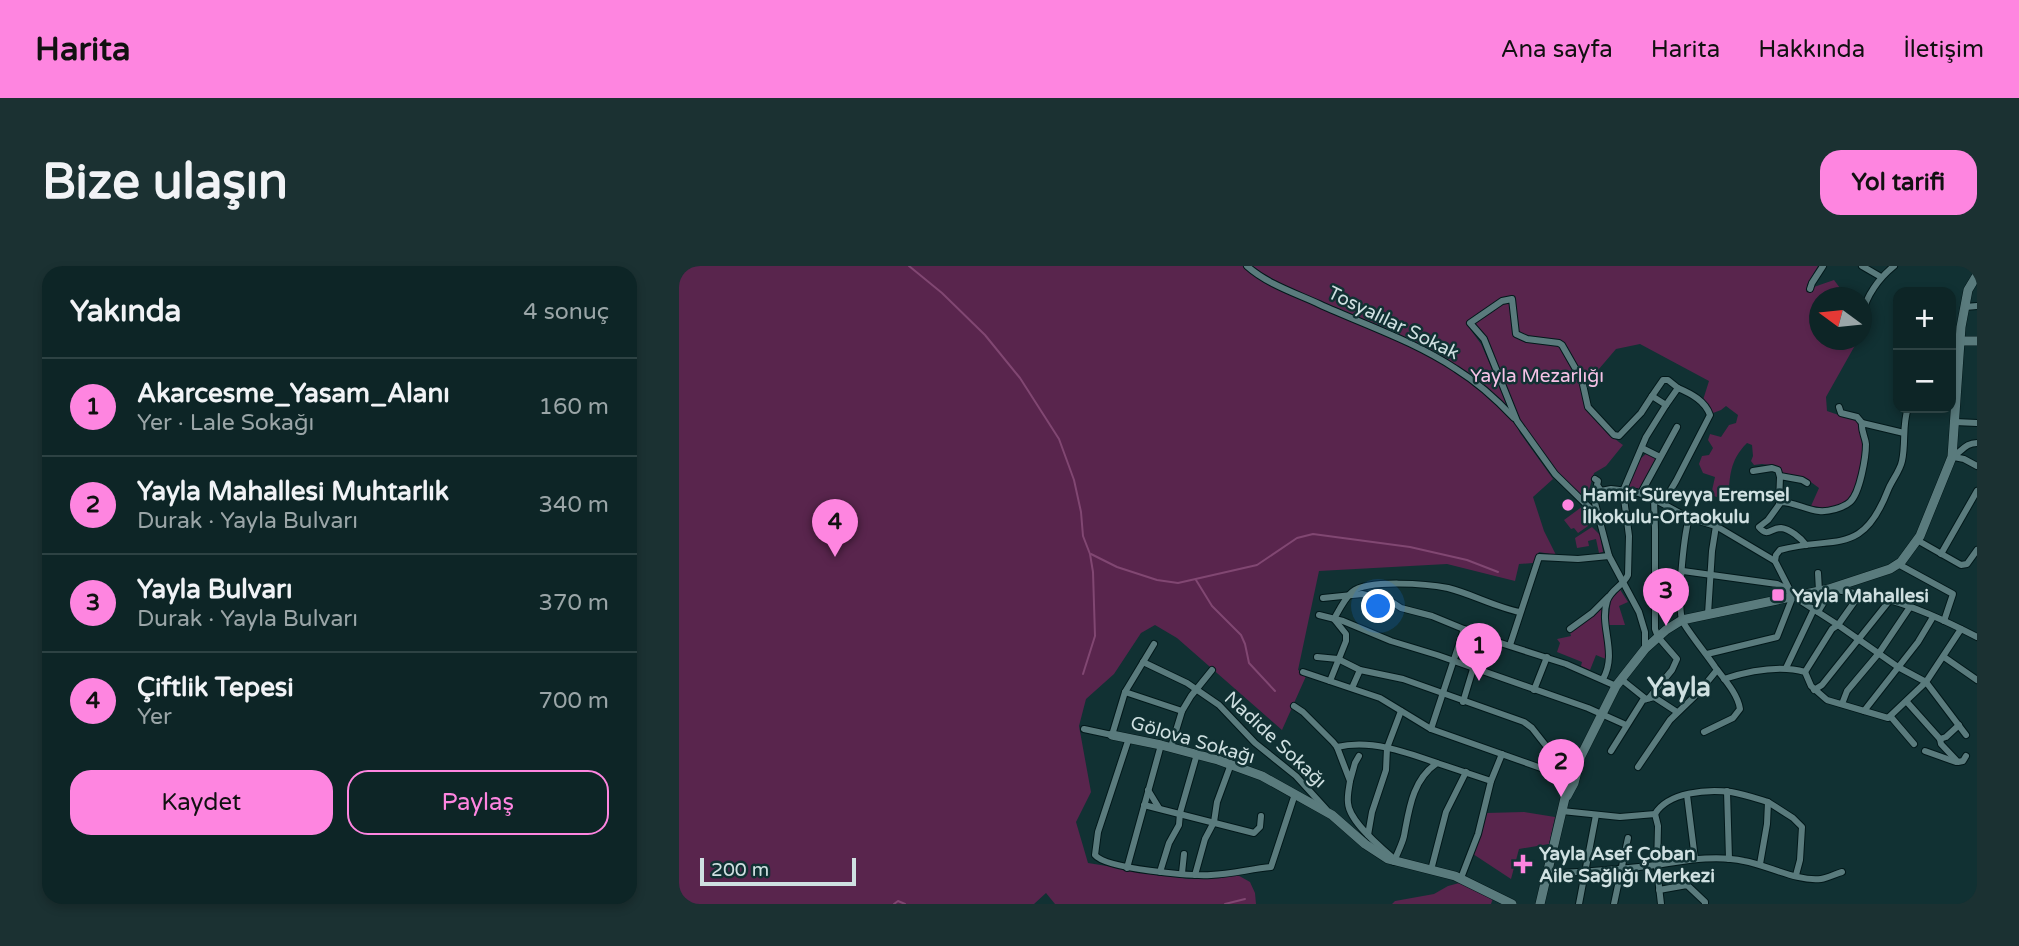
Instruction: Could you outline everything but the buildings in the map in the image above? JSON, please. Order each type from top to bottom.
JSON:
[{"type":"main road","points":[[1956,366],[1968,290],[1977,275]]},
{"type":"main road","points":[[1959,341],[1977,341]]},
{"type":"main road","points":[[1540,904],[1566,798],[1569,775],[1618,682],[1645,649],[1682,620],[1824,590],[1898,564],[1917,541],[1952,457],[1955,413]]},
{"type":"main road","name":"Gölova Sokağı","points":[[1112,735],[1197,754],[1262,776],[1332,815],[1365,844],[1394,860],[1461,878],[1513,904]]},
{"type":"main road","points":[[1566,798],[1574,783],[1580,758]]},
{"type":"street","name":"Tosyalılar Sokak","points":[[1247,266],[1257,275],[1437,357],[1469,378],[1517,421]]},
{"type":"street","points":[[1811,287],[1823,266]]},
{"type":"street","points":[[1863,266],[1881,277]]},
{"type":"street","points":[[1872,292],[1881,277],[1894,266]]},
{"type":"street","points":[[1599,517],[1555,474],[1517,421],[1484,339],[1470,323],[1502,301],[1512,299],[1516,334],[1527,339],[1562,345],[1582,380],[1588,407],[1614,435],[1619,436],[1641,413],[1663,380],[1668,380],[1692,394],[1704,404],[1710,415],[1663,503]]},
{"type":"street","points":[[1965,307],[1977,306]]},
{"type":"street","points":[[1570,629],[1592,613],[1628,575],[1629,536],[1623,491],[1641,448],[1678,388]]},
{"type":"street","points":[[1652,396],[1666,405]]},
{"type":"street","points":[[1839,407],[1842,413],[1857,417],[1862,423],[1904,433]]},
{"type":"street","points":[[1775,561],[1780,550],[1849,539],[1872,522],[1879,513],[1900,467],[1907,413]]},
{"type":"street","points":[[1955,422],[1977,423]]},
{"type":"street","points":[[1779,503],[1787,502],[1823,511],[1840,507],[1852,500],[1866,452],[1862,423]]},
{"type":"street","points":[[1641,493],[1677,427]]},
{"type":"street","points":[[1952,457],[1965,445],[1977,443]]},
{"type":"street","points":[[1641,448],[1660,457]]},
{"type":"street","points":[[1952,457],[1964,459],[1977,466]]},
{"type":"street","points":[[1753,471],[1772,468],[1778,471],[1780,476],[1779,503],[1759,529],[1766,532],[1785,529],[1806,545]]},
{"type":"street","points":[[1780,476],[1807,483]]},
{"type":"street","points":[[1595,479],[1601,491]]},
{"type":"street","points":[[1645,649],[1643,621],[1609,556],[1595,498],[1601,491],[1611,489],[1641,493],[1689,518],[1716,526],[1775,561],[1793,597],[1777,637],[1707,654]]},
{"type":"street","points":[[1941,554],[1977,491]]},
{"type":"street","points":[[1648,698],[1676,662],[1676,657],[1658,637],[1655,629],[1654,499]]},
{"type":"street","points":[[1689,518],[1681,596],[1682,620],[1739,702],[1739,712],[1733,718],[1704,732]]},
{"type":"street","points":[[1708,614],[1716,526]]},
{"type":"street","points":[[1917,541],[1964,565],[1977,550]]},
{"type":"street","points":[[1510,645],[1539,557],[1576,559],[1609,556]]},
{"type":"street","points":[[1898,564],[1953,594],[1944,621]]},
{"type":"street","points":[[1683,571],[1777,584],[1785,588],[1793,597],[1898,667],[1926,682],[1966,735]]},
{"type":"street","points":[[1786,668],[1816,610],[1827,597],[1818,573]]},
{"type":"street","points":[[1334,619],[1352,592],[1366,585],[1381,583],[1450,589],[1502,609],[1520,612]]},
{"type":"street","points":[[1824,590],[1890,600],[1977,637]]},
{"type":"street","points":[[1603,679],[1610,662],[1606,606],[1611,593]]},
{"type":"street","points":[[1323,597],[1362,594],[1380,598],[1488,639],[1618,682],[1648,698]]},
{"type":"street","points":[[1805,671],[1832,629],[1838,625],[1860,594]]},
{"type":"street","points":[[1814,690],[1822,685],[1890,600]]},
{"type":"street","points":[[1842,705],[1847,691],[1879,653],[1910,607]]},
{"type":"street","points":[[1319,615],[1602,714],[1626,725]]},
{"type":"street","points":[[1864,711],[1918,642],[1933,617]]},
{"type":"street","points":[[1330,681],[1345,646],[1346,634],[1334,619]]},
{"type":"street","points":[[1431,729],[1464,629]]},
{"type":"street","points":[[1805,671],[1814,690],[1828,700],[1885,718],[1891,717],[1926,682],[1961,629]]},
{"type":"street","points":[[1112,735],[1125,692],[1154,644]]},
{"type":"street","points":[[1317,657],[1338,659],[1360,670],[1403,679],[1524,722],[1532,728],[1569,775]]},
{"type":"street","points":[[1534,690],[1546,657]]},
{"type":"street","points":[[1944,657],[1977,680]]},
{"type":"street","name":"Nadide Sokağı","points":[[1143,662],[1196,689],[1219,705],[1255,743],[1296,776],[1332,815]]},
{"type":"street","points":[[1724,679],[1786,668],[1805,671]]},
{"type":"street","points":[[1463,702],[1473,669]]},
{"type":"street","points":[[1127,868],[1148,790],[1166,746],[1182,711],[1212,670]]},
{"type":"street","points":[[1352,688],[1360,670]]},
{"type":"street","points":[[1638,766],[1677,712],[1699,692],[1717,670]]},
{"type":"street","points":[[1303,671],[1380,698],[1431,729],[1558,774],[1569,775]]},
{"type":"street","points":[[1125,692],[1182,711]]},
{"type":"street","points":[[1611,751],[1643,700],[1654,697],[1677,712]]},
{"type":"street","points":[[1907,702],[1958,762]]},
{"type":"street","points":[[1294,706],[1328,735],[1337,747],[1349,781]]},
{"type":"street","points":[[1368,835],[1372,812],[1386,770],[1387,748],[1401,711]]},
{"type":"street","points":[[1891,717],[1914,744]]},
{"type":"street","points":[[1940,739],[1959,725]]},
{"type":"street","name":"Gölova Sokağı","points":[[1084,729],[1112,735]]},
{"type":"street","points":[[1129,738],[1098,832],[1094,855],[1098,860],[1127,868],[1195,875],[1271,867],[1295,794]]},
{"type":"street","points":[[1337,747],[1360,744],[1387,748],[1491,781]]},
{"type":"street","points":[[1925,751],[1958,762],[1963,761],[1966,756]]},
{"type":"street","points":[[1160,872],[1169,843],[1179,825],[1197,754]]},
{"type":"street","points":[[1461,878],[1478,834],[1491,781],[1502,754]]},
{"type":"street","points":[[1359,756],[1349,781],[1348,807],[1368,835],[1394,860],[1403,839],[1408,806],[1423,777],[1437,763]]},
{"type":"street","points":[[1195,875],[1231,764]]},
{"type":"street","points":[[1431,870],[1446,811],[1466,772]]},
{"type":"street","points":[[1148,790],[1159,808]]},
{"type":"street","points":[[1727,791],[1729,859]]},
{"type":"street","points":[[1562,811],[1620,817],[1655,814],[1663,804],[1687,795],[1727,791],[1748,795],[1768,802],[1802,827],[1797,875]]},
{"type":"street","points":[[1687,795],[1695,859]]},
{"type":"street","points":[[1760,864],[1768,802]]},
{"type":"street","points":[[1144,805],[1254,833],[1260,827],[1261,816]]},
{"type":"street","points":[[1579,904],[1596,814]]},
{"type":"street","points":[[1655,814],[1658,826],[1657,865],[1661,904]]},
{"type":"street","points":[[1615,904],[1627,838]]},
{"type":"street","points":[[1182,873],[1184,854]]},
{"type":"street","points":[[1546,874],[1621,869],[1695,859],[1729,859],[1760,864],[1819,879],[1842,872]]},
{"type":"street","points":[[1659,891],[1687,885],[1697,892],[1705,904]]},
{"type":"green space","name":"Yayla Mezarlığı","points":[[679,266],[1818,266],[1807,285],[1810,287],[1809,350],[1852,350],[1826,397],[1827,411],[1862,423],[1864,433],[1862,464],[1848,503],[1829,510],[1811,506],[1819,488],[1804,477],[1783,473],[1778,466],[1754,465],[1751,461],[1752,445],[1747,443],[1734,463],[1728,501],[1711,495],[1715,477],[1703,473],[1699,464],[1702,456],[1709,455],[1713,448],[1708,440],[1710,434],[1721,437],[1729,425],[1736,423],[1738,415],[1726,406],[1713,413],[1703,400],[1709,381],[1640,344],[1616,349],[1581,390],[1587,407],[1597,421],[1623,445],[1606,466],[1594,473],[1586,500],[1551,465],[1522,427],[1489,344],[1475,325],[1470,329],[1481,344],[1520,433],[1553,479],[1533,497],[1544,531],[1556,555],[1539,552],[1533,563],[1519,564],[1515,581],[1447,564],[1319,571],[1298,670],[1307,674],[1282,730],[1177,638],[1155,625],[1141,633],[1114,674],[1086,699],[1079,726],[1091,792],[1076,822],[1088,863],[1189,879],[1234,873],[1250,882],[1256,904],[1055,904],[1046,893],[1034,904],[679,904]]},
{"type":"green space","points":[[1834,280],[1839,287],[1814,287]]},
{"type":"green space","points":[[1647,453],[1656,457],[1656,460],[1642,488],[1629,487],[1640,459]]},
{"type":"green space","points":[[1583,506],[1590,516],[1584,520],[1588,526],[1578,533],[1564,520]]},
{"type":"green space","points":[[1592,527],[1600,535],[1603,552],[1599,553],[1596,539],[1588,541],[1589,546],[1577,548],[1575,538]]},
{"type":"green space","points":[[1619,588],[1628,602],[1619,606],[1625,625],[1608,625],[1611,598]]},
{"type":"green space","points":[[1604,604],[1608,660],[1596,655],[1590,670],[1581,666],[1582,662],[1557,652],[1560,643],[1557,639],[1571,636],[1570,632]]},
{"type":"green space","points":[[1524,812],[1555,817],[1549,844],[1519,849],[1511,879],[1473,854],[1486,813]]},
{"type":"green space","points":[[1463,882],[1493,898],[1491,904],[1392,904],[1395,901],[1434,894]]},
{"type":"waterway","points":[[909,266],[942,293],[985,335],[1020,378],[1059,439],[1074,480],[1083,536],[1093,572],[1095,636],[1083,674]]},
{"type":"waterway","points":[[1091,554],[1117,567],[1157,580],[1178,583],[1257,565],[1297,538],[1313,534],[1410,547],[1467,560],[1498,572]]},
{"type":"waterway","points":[[1196,580],[1212,606],[1241,635],[1249,663],[1275,691]]},
{"type":"waterway","points":[[1225,904],[1245,899]]},
{"type":"waterway","points":[[894,904],[898,901],[905,904]]},
{"type":"place","name":"Hamit Süreyya Eremsel İlkokulu-Ortaokulu","points":[[1568,505]]},
{"type":"place","name":"Çiftlik Tepesi","points":[[835,557]]},
{"type":"place","name":"Yayla Mahallesi","points":[[1778,595]]},
{"type":"place","name":"Yayla Bulvarı","points":[[1666,626]]},
{"type":"place","name":"Akarcesme_Yasam_Alanı","points":[[1479,681]]},
{"type":"place","name":"Yayla Mahallesi Muhtarlık","points":[[1561,797]]},
{"type":"place","name":"Yayla Asef Çoban Aile Sağlığı Merkezi","points":[[1523,864]]},
{"type":"district","name":"Yayla","points":[[1679,687]]}]
